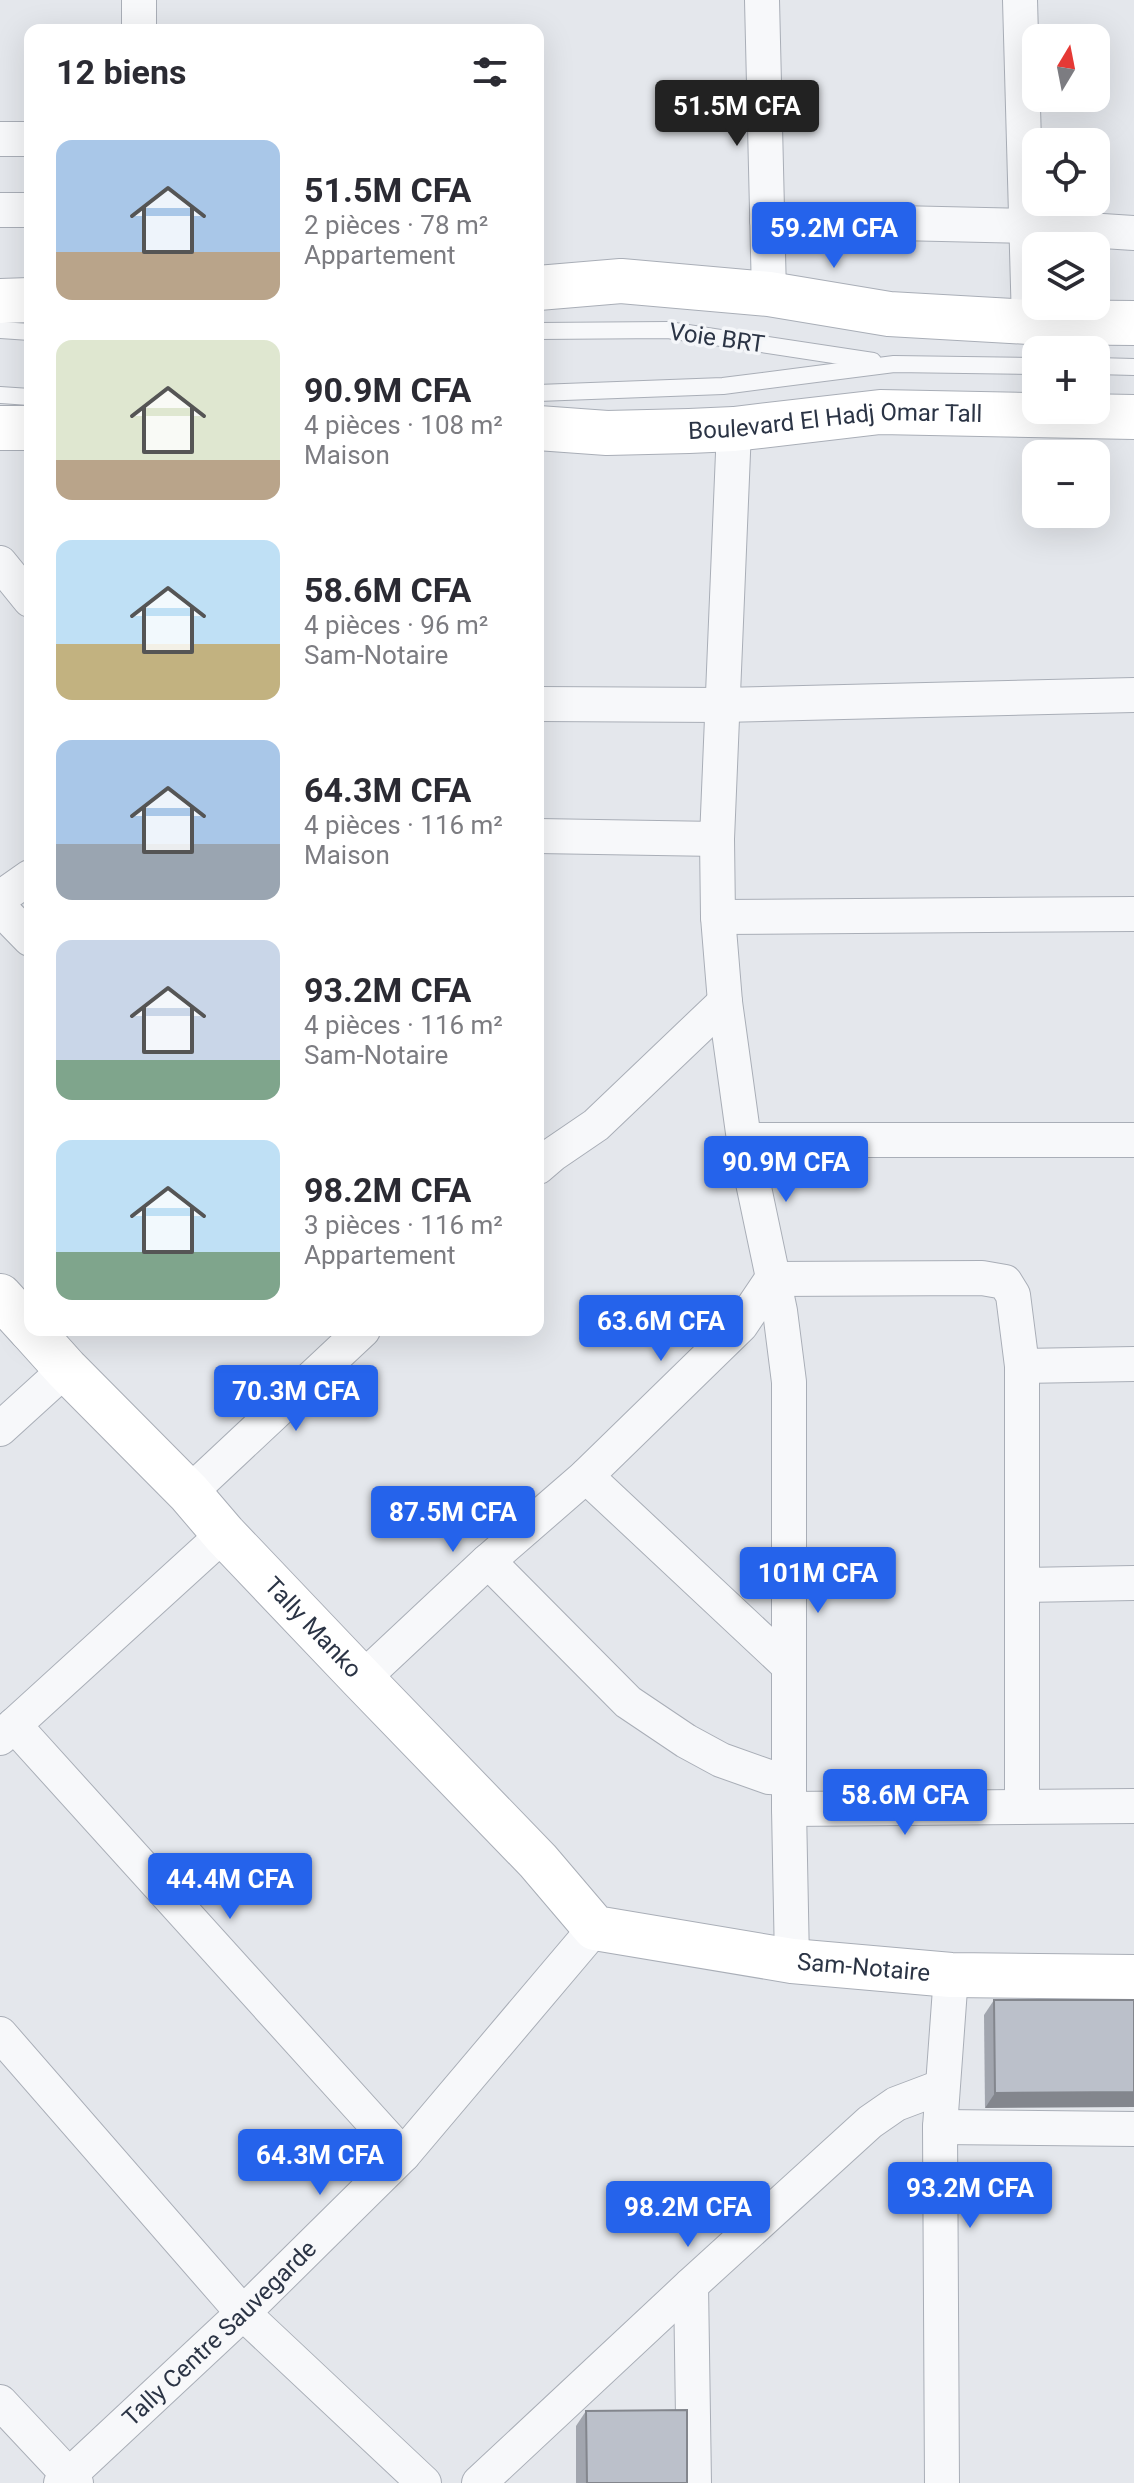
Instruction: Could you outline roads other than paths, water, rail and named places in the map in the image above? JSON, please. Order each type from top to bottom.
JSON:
[{"type":"street","points":[[139,0],[139,24]]},
{"type":"street","points":[[762,0],[769,294]]},
{"type":"street","points":[[1020,0],[1029,322]]},
{"type":"street","points":[[0,139],[24,139]]},
{"type":"street","points":[[0,210],[24,210]]},
{"type":"street","points":[[767,220],[1026,226],[1134,233]]},
{"type":"street","points":[[544,287],[621,281],[769,294],[889,314],[1029,322],[1134,323]]},
{"type":"street","points":[[0,301],[24,300]]},
{"type":"street","name":"Boulevard El Hadj Omar Tall","points":[[544,428],[607,433],[734,429],[880,412],[1134,417]]},
{"type":"street","points":[[0,428],[24,428]]},
{"type":"street","points":[[734,429],[721,705],[718,917],[725,1002],[744,1140],[780,1311],[789,1382],[792,1961]]},
{"type":"street","points":[[0,563],[24,593]]},
{"type":"street","points":[[544,704],[721,705],[1134,695]]},
{"type":"street","points":[[544,836],[717,839]]},
{"type":"street","points":[[0,898],[24,881]]},
{"type":"street","points":[[0,908],[24,933]]},
{"type":"street","points":[[718,917],[1134,914]]},
{"type":"street","points":[[544,1153],[596,1125],[725,1002]]},
{"type":"street","points":[[744,1140],[1134,1140]]},
{"type":"street","points":[[772,1279],[982,1278],[1005,1282],[1013,1295],[1022,1366],[1022,1807]]},
{"type":"street","points":[[362,1679],[488,1561],[586,1476],[741,1325],[772,1279]]},
{"type":"street","name":"Tally Manko","points":[[0,1296],[24,1323]]},
{"type":"street","name":"Tally Manko","points":[[36,1336],[538,1861],[595,1928]]},
{"type":"street","points":[[189,1493],[357,1336]]},
{"type":"street","points":[[1022,1366],[1134,1364]]},
{"type":"street","points":[[0,1429],[66,1369]]},
{"type":"street","points":[[586,1476],[789,1666]]},
{"type":"street","points":[[224,1534],[7,1732],[403,2155]]},
{"type":"street","points":[[488,1561],[628,1702],[686,1741],[721,1760],[769,1777],[789,1793],[1022,1807],[1134,1806]]},
{"type":"street","points":[[1023,1585],[1134,1583]]},
{"type":"street","name":"Sam-Notaire","points":[[595,1928],[792,1961],[951,1975],[1134,1977]]},
{"type":"street","name":"Tally Centre Sauvegarde","points":[[69,2481],[403,2155],[595,1928]]},
{"type":"street","points":[[942,2483],[940,2127],[951,1975]]},
{"type":"street","points":[[0,2034],[243,2313],[424,2483]]},
{"type":"street","points":[[479,2483],[870,2122],[896,2104],[941,2087]]},
{"type":"street","points":[[940,2127],[1134,2129]]},
{"type":"street","points":[[691,2285],[694,2483]]},
{"type":"street","points":[[0,2402],[69,2481]]},
{"type":"lane","points":[[0,330],[24,332]]},
{"type":"lane","name":"Voie BRT","points":[[544,331],[668,330],[894,364],[1022,366]]},
{"type":"lane","name":"Voie BRT","points":[[544,393],[723,386],[894,364]]},
{"type":"lane","points":[[1110,366],[1134,367]]},
{"type":"lane","points":[[0,395],[24,397]]}]
